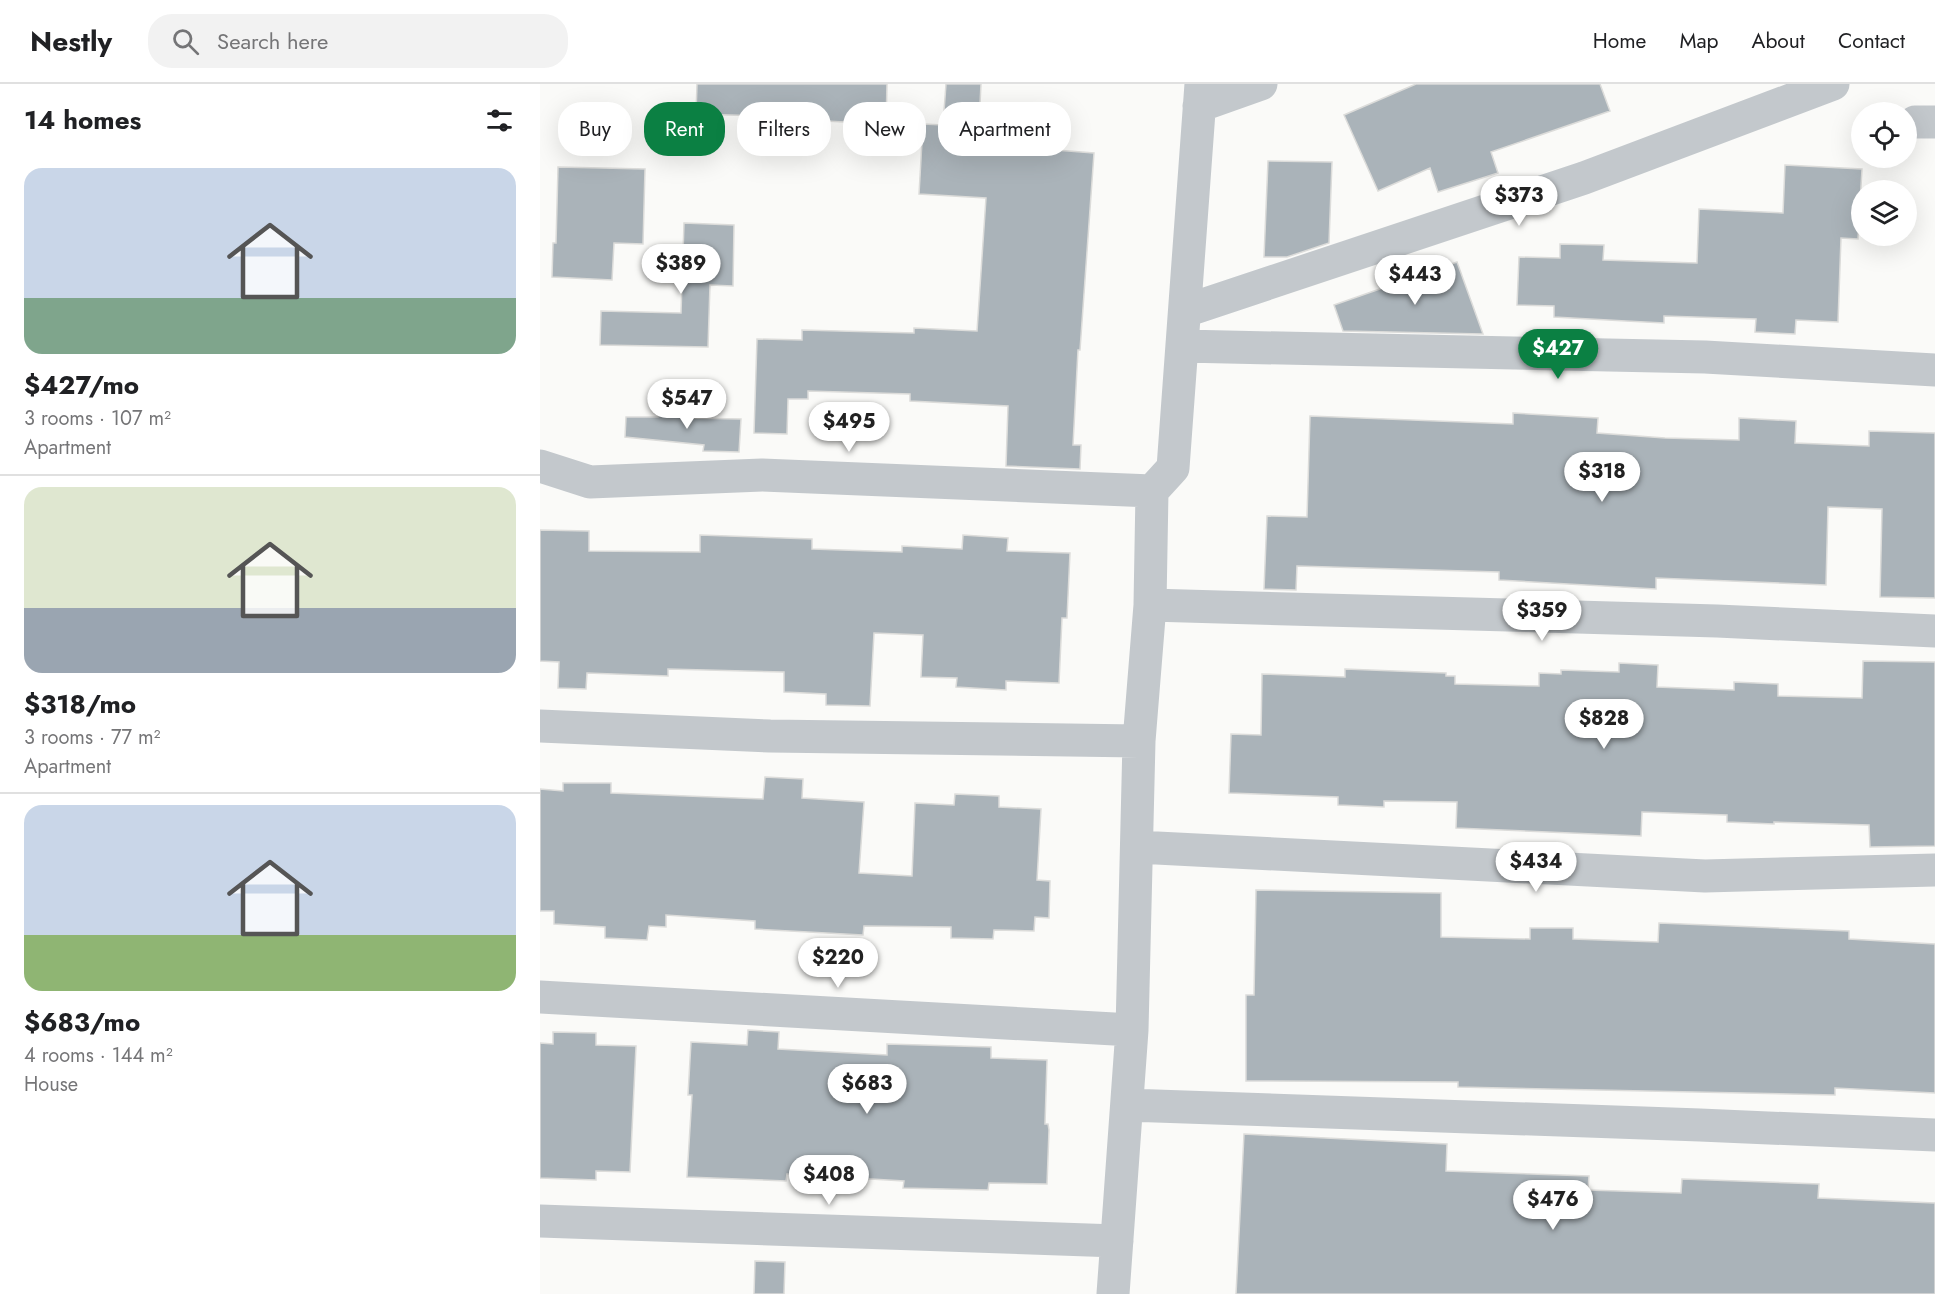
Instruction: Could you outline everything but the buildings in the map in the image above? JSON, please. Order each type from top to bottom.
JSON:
[{"type":"street","points":[[1113,1294],[1132,1030],[1139,741],[1150,605],[1152,491],[1173,468],[1200,95],[1261,84]]},
{"type":"street","points":[[1185,311],[1584,178],[1833,84]]},
{"type":"street","points":[[1182,346],[1705,357],[1935,370]]},
{"type":"street","points":[[540,466],[590,482],[762,475],[1152,491]]},
{"type":"street","points":[[1150,605],[1717,621],[1935,631]]},
{"type":"street","points":[[540,726],[770,736],[1139,741]]},
{"type":"street","points":[[1137,847],[1705,876],[1935,870]]},
{"type":"street","points":[[540,997],[1132,1030]]},
{"type":"street","points":[[1127,1105],[1688,1124],[1935,1135]]},
{"type":"street","points":[[540,1221],[1117,1241]]}]
